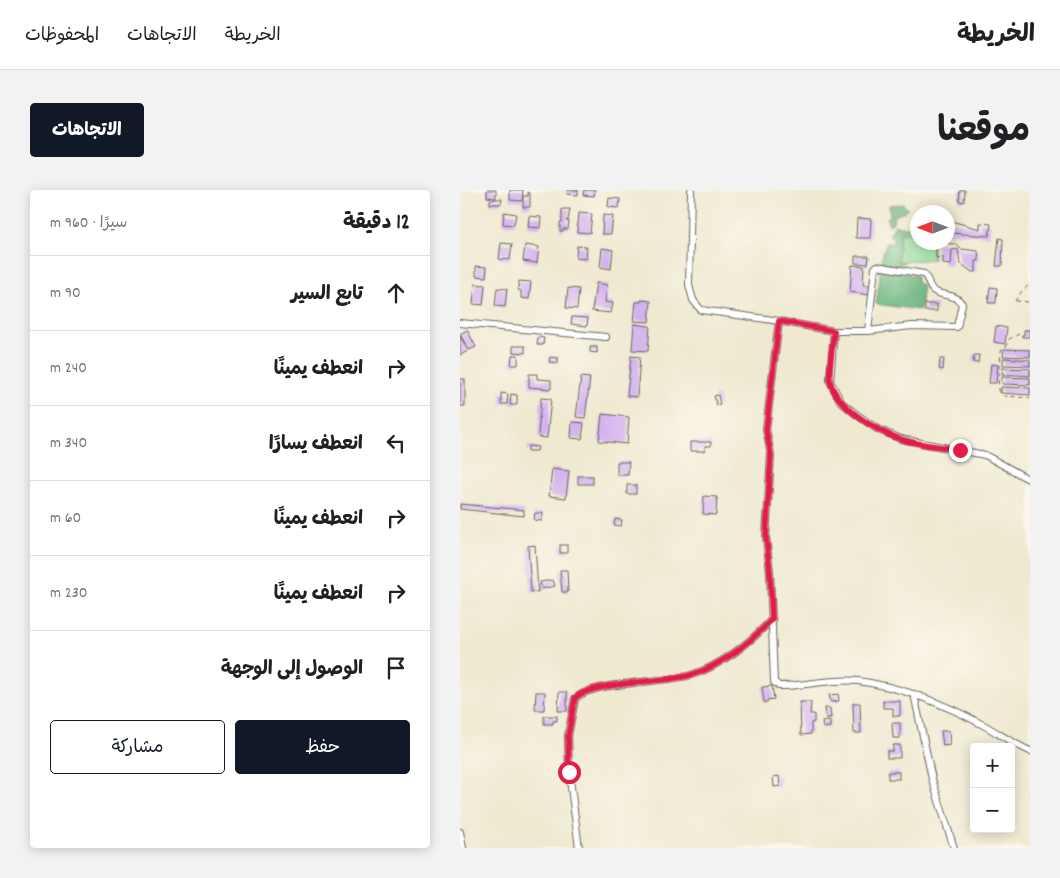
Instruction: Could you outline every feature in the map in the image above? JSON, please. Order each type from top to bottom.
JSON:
[{"type":"street","points":[[691,190],[689,285],[694,300],[701,310],[834,331],[868,331],[912,326],[957,327],[962,304],[954,296],[935,292],[924,274],[878,266],[875,268],[868,331]]},
{"type":"street","points":[[779,321],[766,430],[771,455],[766,537],[770,572],[773,680],[777,686],[846,680],[895,688],[914,694],[987,727],[1007,740],[1030,751]]},
{"type":"street","points":[[460,323],[606,336]]},
{"type":"street","points":[[834,331],[830,381],[841,402],[856,414],[877,429],[901,439],[984,455],[1030,480]]},
{"type":"street","points":[[579,848],[569,772],[568,736],[575,698],[597,689],[690,675],[714,665],[745,644],[772,619]]},
{"type":"street","points":[[914,694],[932,779],[954,848]]},
{"type":"street","points":[[460,832],[463,848]]},
{"type":"path","points":[[1030,284],[1015,301],[1030,302]]},
{"type":"path","points":[[1019,334],[1009,339],[1006,347],[1003,348],[998,389],[1005,396],[1030,398]]},
{"type":"green space","points":[[903,204],[908,209],[898,215],[894,215],[893,223],[889,225],[887,219],[890,215],[889,205]]},
{"type":"green space","points":[[895,225],[910,226],[910,233],[900,233],[898,261],[905,262],[896,268],[885,266],[881,260],[886,243],[893,243],[894,238],[889,235]]},
{"type":"green space","points":[[900,233],[910,233],[910,250],[933,250],[933,259],[898,262]]},
{"type":"green space","points":[[881,268],[917,276],[917,283],[923,285],[920,310],[876,304]]},
{"type":"building","points":[[487,190],[496,190],[496,198],[487,197]]},
{"type":"building","points":[[510,190],[523,190],[522,201],[510,200]]},
{"type":"building","points":[[568,190],[578,190],[578,195],[567,194]]},
{"type":"building","points":[[584,190],[595,190],[594,196],[583,195]]},
{"type":"building","points":[[960,190],[965,190],[964,202],[959,201]]},
{"type":"building","points":[[528,192],[530,193],[530,207],[523,207],[523,196],[528,196]]},
{"type":"building","points":[[609,198],[620,199],[619,208],[608,207]]},
{"type":"building","points":[[502,199],[501,204],[490,204],[490,200]]},
{"type":"building","points":[[562,209],[570,209],[568,220],[566,221],[569,221],[568,229],[560,231],[560,222],[562,222]]},
{"type":"building","points":[[504,212],[516,214],[514,225],[503,224]]},
{"type":"building","points":[[579,213],[592,214],[590,233],[577,232]]},
{"type":"building","points":[[603,215],[613,216],[611,234],[602,234]]},
{"type":"building","points":[[529,216],[541,217],[540,228],[528,227]]},
{"type":"building","points":[[857,218],[871,219],[870,238],[856,238]]},
{"type":"building","points":[[955,222],[980,229],[980,223],[991,224],[989,236],[955,233]]},
{"type":"building","points":[[999,238],[1003,239],[1002,266],[996,266]]},
{"type":"building","points":[[501,243],[512,244],[510,260],[499,259]]},
{"type":"building","points":[[955,244],[961,249],[978,251],[979,261],[976,261],[976,272],[972,272],[960,263],[958,249],[955,250]]},
{"type":"building","points":[[525,245],[539,247],[537,263],[523,261]]},
{"type":"building","points":[[577,246],[587,247],[586,259],[576,258]]},
{"type":"building","points":[[602,248],[613,250],[611,269],[600,267]]},
{"type":"building","points":[[936,250],[952,250],[951,265],[943,264],[943,257],[936,258]]},
{"type":"building","points":[[855,256],[869,256],[868,264],[855,263]]},
{"type":"building","points":[[852,265],[864,266],[863,285],[870,285],[869,295],[850,292]]},
{"type":"building","points":[[476,266],[487,267],[486,277],[476,276]]},
{"type":"building","points":[[519,281],[531,282],[529,299],[521,298],[521,291],[518,290]]},
{"type":"building","points":[[596,283],[607,285],[605,302],[613,303],[611,313],[592,311]]},
{"type":"building","points":[[475,284],[485,285],[483,305],[473,304]]},
{"type":"building","points":[[990,287],[997,288],[996,303],[988,303]]},
{"type":"building","points":[[497,288],[507,289],[505,307],[495,306]]},
{"type":"building","points":[[568,288],[579,289],[577,309],[566,308]]},
{"type":"building","points":[[641,300],[651,301],[649,322],[634,321],[636,302],[641,302]]},
{"type":"building","points":[[925,304],[937,304],[937,311],[925,311]]},
{"type":"building","points":[[572,317],[588,318],[587,326],[571,324]]},
{"type":"building","points":[[634,324],[650,326],[648,351],[632,350]]},
{"type":"building","points":[[996,326],[1007,328],[1005,344],[994,342]]},
{"type":"building","points":[[467,330],[476,347],[469,350],[460,334]]},
{"type":"building","points":[[1024,330],[1030,330],[1030,337],[1022,337]]},
{"type":"building","points":[[460,336],[468,351],[460,355]]},
{"type":"building","points":[[538,337],[544,338],[543,345],[537,345]]},
{"type":"building","points":[[513,346],[525,346],[525,353],[513,352]]},
{"type":"building","points":[[590,347],[597,347],[597,353],[590,352]]},
{"type":"building","points":[[1004,349],[1030,350],[1030,357],[1003,356]]},
{"type":"building","points":[[512,355],[518,355],[518,365],[511,365]]},
{"type":"building","points":[[974,355],[979,355],[978,363],[973,362]]},
{"type":"building","points":[[631,356],[640,357],[637,397],[627,396]]},
{"type":"building","points":[[550,357],[558,358],[558,363],[549,362]]},
{"type":"building","points":[[1003,358],[1030,360],[1030,366],[1003,365]]},
{"type":"building","points":[[940,359],[944,359],[943,370],[939,369]]},
{"type":"building","points":[[991,364],[998,365],[996,383],[989,383]]},
{"type":"building","points":[[1003,368],[1030,369],[1030,376],[1002,374]]},
{"type":"building","points":[[529,374],[537,374],[537,379],[551,380],[551,389],[529,387]]},
{"type":"building","points":[[581,377],[590,378],[585,418],[576,417]]},
{"type":"building","points":[[1002,377],[1030,378],[1030,385],[1002,384]]},
{"type":"building","points":[[460,379],[465,379],[465,406],[460,406]]},
{"type":"building","points":[[1001,387],[1030,388],[1030,395],[1001,393]]},
{"type":"building","points":[[501,393],[508,394],[507,404],[501,404]]},
{"type":"building","points":[[511,394],[517,395],[517,405],[510,405]]},
{"type":"building","points":[[718,395],[720,405],[717,406],[714,396]]},
{"type":"building","points":[[541,398],[551,399],[547,438],[538,437]]},
{"type":"building","points":[[602,414],[629,417],[627,444],[599,441]]},
{"type":"building","points":[[572,422],[584,423],[582,439],[571,438]]},
{"type":"building","points":[[690,442],[711,442],[711,446],[705,446],[705,451],[690,451]]},
{"type":"building","points":[[528,446],[538,447],[537,451],[528,451]]},
{"type":"building","points":[[617,462],[629,462],[628,475],[617,475]]},
{"type":"building","points":[[552,469],[569,471],[566,498],[549,496]]},
{"type":"building","points":[[578,476],[593,476],[593,484],[578,484]]},
{"type":"building","points":[[627,485],[636,485],[636,494],[627,494]]},
{"type":"building","points":[[704,496],[717,497],[716,515],[703,514]]},
{"type":"building","points":[[460,504],[524,510],[524,516],[460,509]]},
{"type":"building","points":[[535,513],[543,513],[542,521],[534,520]]},
{"type":"building","points":[[615,519],[622,520],[621,526],[614,525]]},
{"type":"building","points":[[535,545],[538,592],[531,592],[528,546]]},
{"type":"building","points":[[560,545],[567,545],[567,553],[560,553]]},
{"type":"building","points":[[560,570],[567,570],[568,592],[562,592]]},
{"type":"building","points":[[553,580],[555,586],[542,589],[540,582]]},
{"type":"building","points":[[772,686],[774,699],[767,700],[767,703],[764,702],[762,687]]},
{"type":"building","points":[[536,692],[545,692],[544,710],[535,710]]},
{"type":"building","points":[[559,692],[567,692],[567,711],[558,711]]},
{"type":"building","points":[[838,694],[839,701],[831,702],[829,695]]},
{"type":"building","points":[[883,701],[900,701],[900,716],[893,716],[893,708],[883,708]]},
{"type":"building","points":[[800,702],[811,702],[810,714],[814,714],[814,722],[811,723],[811,734],[801,735]]},
{"type":"building","points":[[853,703],[860,703],[861,733],[854,733]]},
{"type":"building","points":[[825,708],[830,708],[831,718],[826,718]]},
{"type":"building","points":[[544,716],[557,716],[557,721],[553,721],[553,724],[544,724]]},
{"type":"building","points":[[830,721],[830,727],[823,728],[822,722]]},
{"type":"building","points":[[892,723],[900,723],[900,738],[893,738]]},
{"type":"building","points":[[941,731],[949,731],[950,745],[943,746]]},
{"type":"building","points":[[893,745],[900,745],[900,758],[887,758],[887,751],[893,751]]},
{"type":"building","points":[[888,772],[899,772],[899,779],[888,779]]},
{"type":"building","points":[[779,776],[780,786],[774,787],[773,777]]},
{"type":"route","points":[[569,772],[568,736],[575,698],[597,689],[690,675],[714,665],[745,644],[772,619],[766,537],[771,455],[766,430],[779,321],[834,331],[830,381],[841,402],[877,429],[901,439],[960,450]]}]
